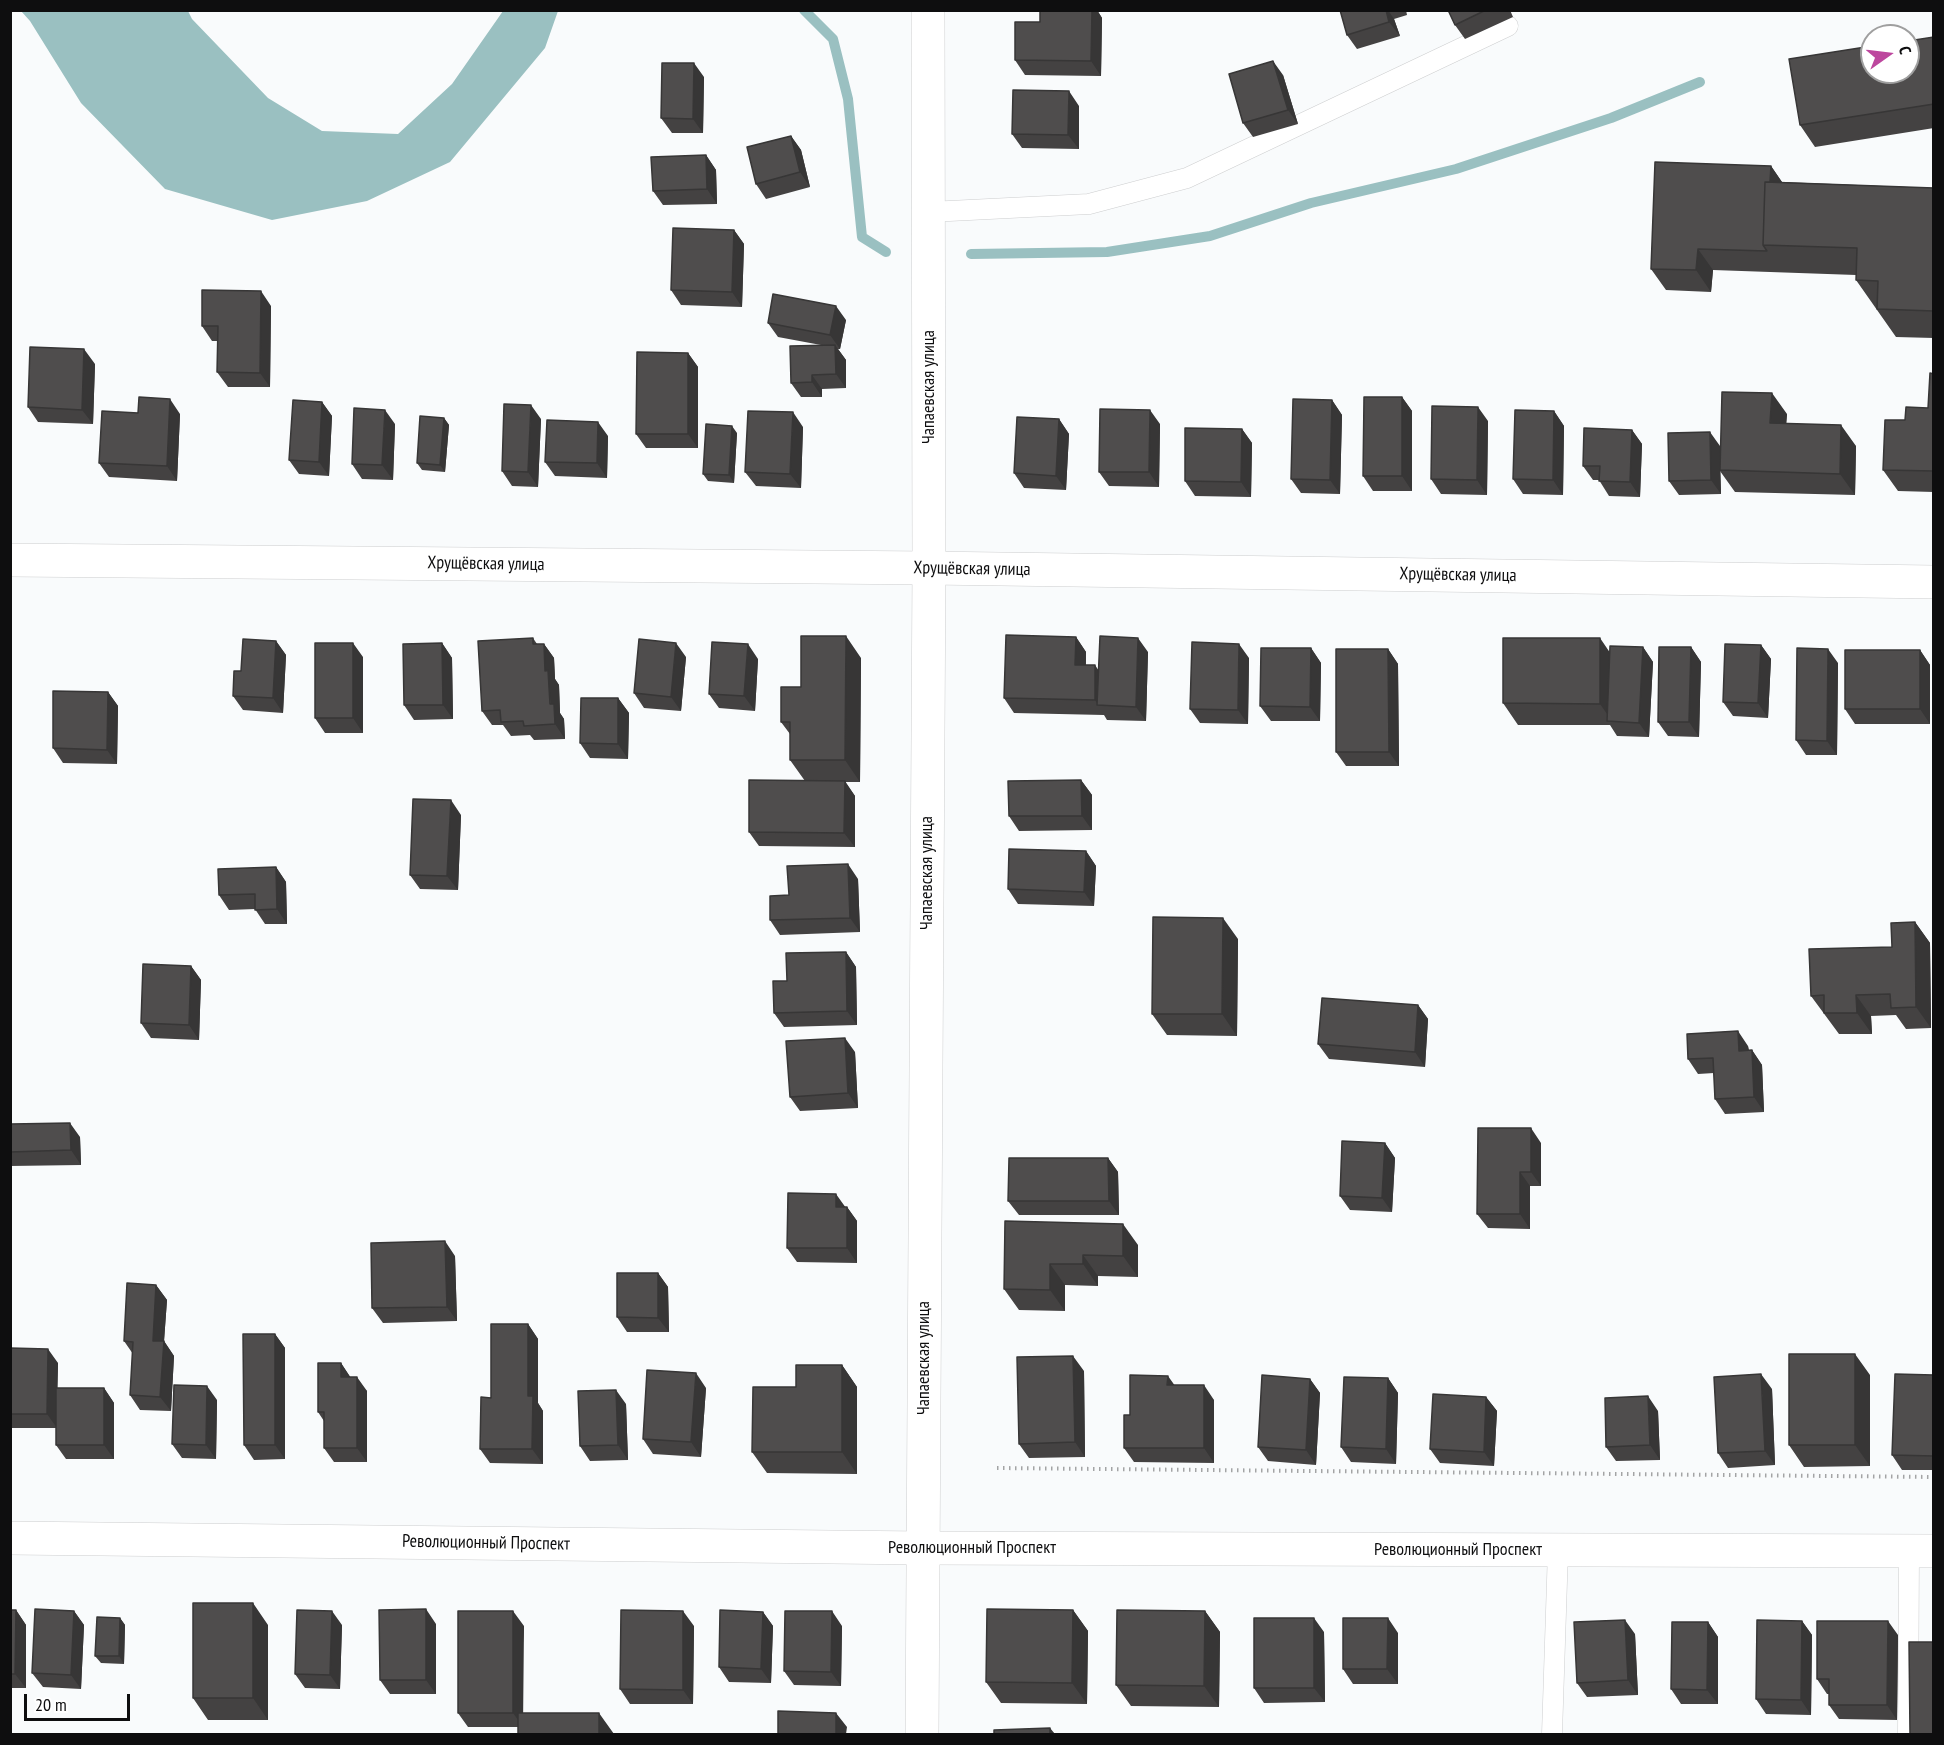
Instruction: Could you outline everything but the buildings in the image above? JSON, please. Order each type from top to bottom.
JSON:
[{"type":"street","name":"Чапаевская улица","points":[[922,1734],[929,568],[928,10]]},
{"type":"street","name":"Хрущёвская улица","points":[[10,560],[929,568],[1934,582]]},
{"type":"street","name":"Революционный Проспект","points":[[10,1538],[923,1548],[1921,1551]]},
{"type":"lane","points":[[929,212],[1089,204],[1187,178],[1508,26]]},
{"type":"lane","points":[[1552,1734],[1558,1550]]},
{"type":"lane","points":[[1908,1734],[1921,1551]]},
{"type":"path","points":[[997,1468],[1934,1477]]},
{"type":"water","points":[[21,11],[188,11],[192,19],[268,98],[322,131],[398,134],[452,84],[503,11],[558,11],[545,48],[450,162],[367,201],[272,220],[165,189],[81,103],[30,21]]},
{"type":"waterway","points":[[804,10],[833,39],[848,99],[862,237],[886,252]]},
{"type":"waterway","points":[[971,254],[1107,252],[1210,236],[1311,203],[1456,169],[1611,118],[1700,82]]}]
